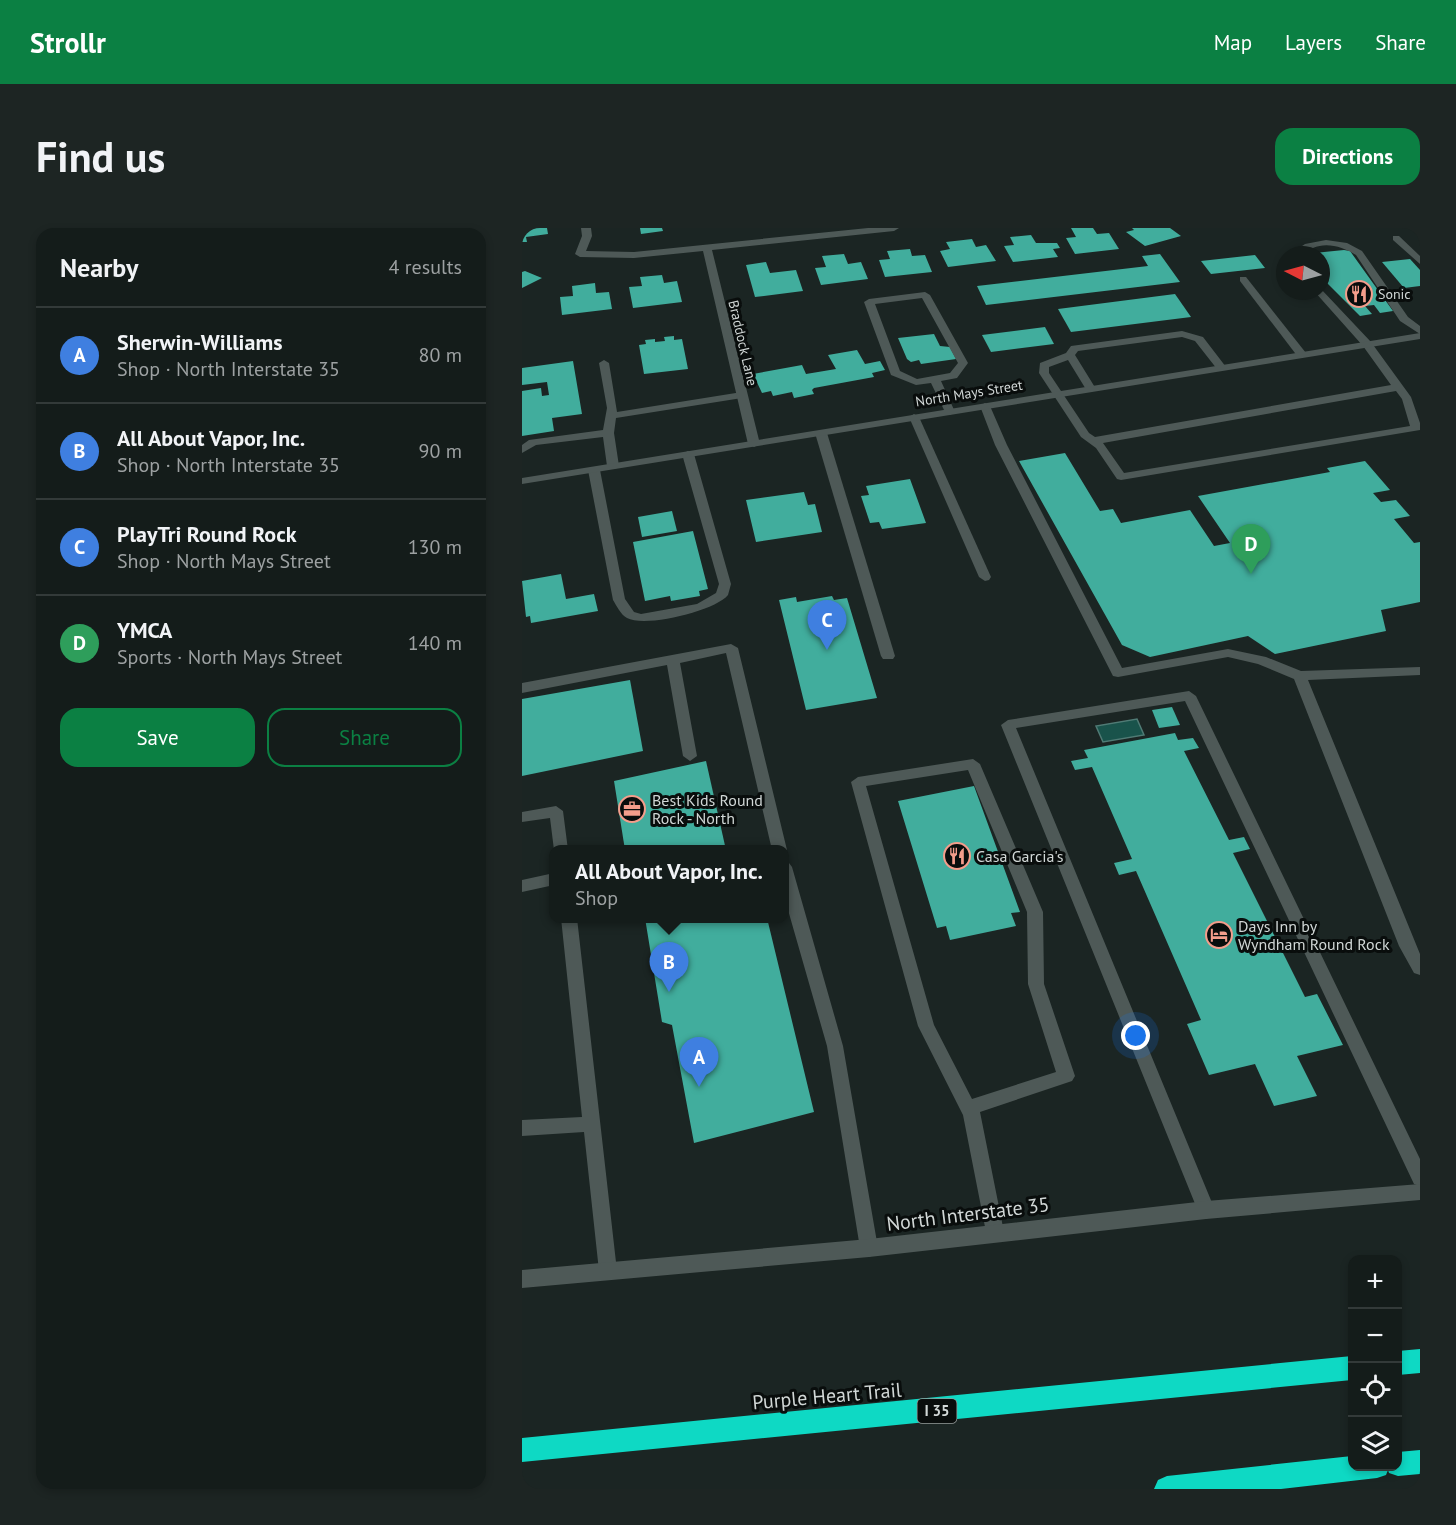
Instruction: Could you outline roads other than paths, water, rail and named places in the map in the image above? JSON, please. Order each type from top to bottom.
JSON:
[{"type":"highway","points":[[1402,1363],[1420,1361]]},
{"type":"highway","name":"Purple Heart Trail","points":[[522,1450],[1348,1368]]},
{"type":"highway","points":[[1402,1464],[1420,1462]]},
{"type":"highway","points":[[1167,1489],[1348,1470]]},
{"type":"main road","points":[[586,228],[587,236],[580,255],[634,255],[707,249],[894,228]]},
{"type":"main road","points":[[1396,238],[1420,261]]},
{"type":"main road","points":[[1308,246],[1344,245],[1359,253],[1404,319],[1420,334]]},
{"type":"main road","name":"Braddock Lane","points":[[707,249],[754,444]]},
{"type":"main road","points":[[1243,279],[1302,355]]},
{"type":"main road","points":[[925,295],[963,363],[953,376],[935,380],[916,382],[896,373],[869,302],[925,295]]},
{"type":"main road","points":[[1221,368],[1199,339],[1182,334],[1073,352],[1044,365],[1044,373],[1084,435],[1100,446],[1121,477],[1418,432],[1407,399],[1367,344],[1327,300]]},
{"type":"main road","name":"North Mays Street","points":[[522,481],[1420,334]]},
{"type":"main road","points":[[1073,352],[1091,389]]},
{"type":"main road","points":[[604,363],[612,408],[608,433],[613,466]]},
{"type":"main road","points":[[935,380],[950,412]]},
{"type":"main road","points":[[1094,441],[1398,387]]},
{"type":"main road","points":[[610,416],[742,395]]},
{"type":"main road","points":[[985,406],[1000,445],[1118,674],[1228,653],[1261,660],[1300,676],[1420,671]]},
{"type":"main road","points":[[914,417],[985,577]]},
{"type":"main road","points":[[522,450],[533,442],[608,433]]},
{"type":"main road","points":[[821,433],[888,656]]},
{"type":"main road","points":[[594,470],[619,600],[630,615],[641,618],[700,607],[722,595],[725,584],[688,454]]},
{"type":"main road","points":[[522,688],[731,648],[779,845]]},
{"type":"main road","points":[[674,660],[690,756]]},
{"type":"main road","points":[[1300,676],[1407,946],[1420,968]]},
{"type":"main road","points":[[1206,1210],[1008,725],[1189,696],[1420,1178]]},
{"type":"main road","points":[[968,1108],[1066,1076],[1036,984],[1035,912],[973,764],[858,782],[926,1026],[968,1108],[995,1232]]},
{"type":"main road","points":[[522,817],[556,811],[560,845]]},
{"type":"main road","points":[[522,886],[549,880]]},
{"type":"main road","points":[[789,885],[835,1046],[869,1248]]},
{"type":"main road","points":[[570,923],[608,1271]]},
{"type":"main road","points":[[522,1128],[592,1124]]},
{"type":"main road","name":"North Interstate 35","points":[[522,1279],[869,1248],[1206,1210],[1420,1192]]},
{"type":"place","name":"Sonic","points":[[1359,294]]},
{"type":"place","name":"YMCA","points":[[1251,574]]},
{"type":"place","name":"PlayTri Round Rock","points":[[827,650]]},
{"type":"place","name":"Best Kids Round Rock - North","points":[[632,809]]},
{"type":"place","name":"Casa Garcia's","points":[[957,856]]},
{"type":"place","name":"Days Inn by Wyndham Round Rock","points":[[1219,935]]},
{"type":"place","name":"All About Vapor, Inc.","points":[[669,992]]},
{"type":"place","name":"Sherwin-Williams","points":[[699,1087]]}]
